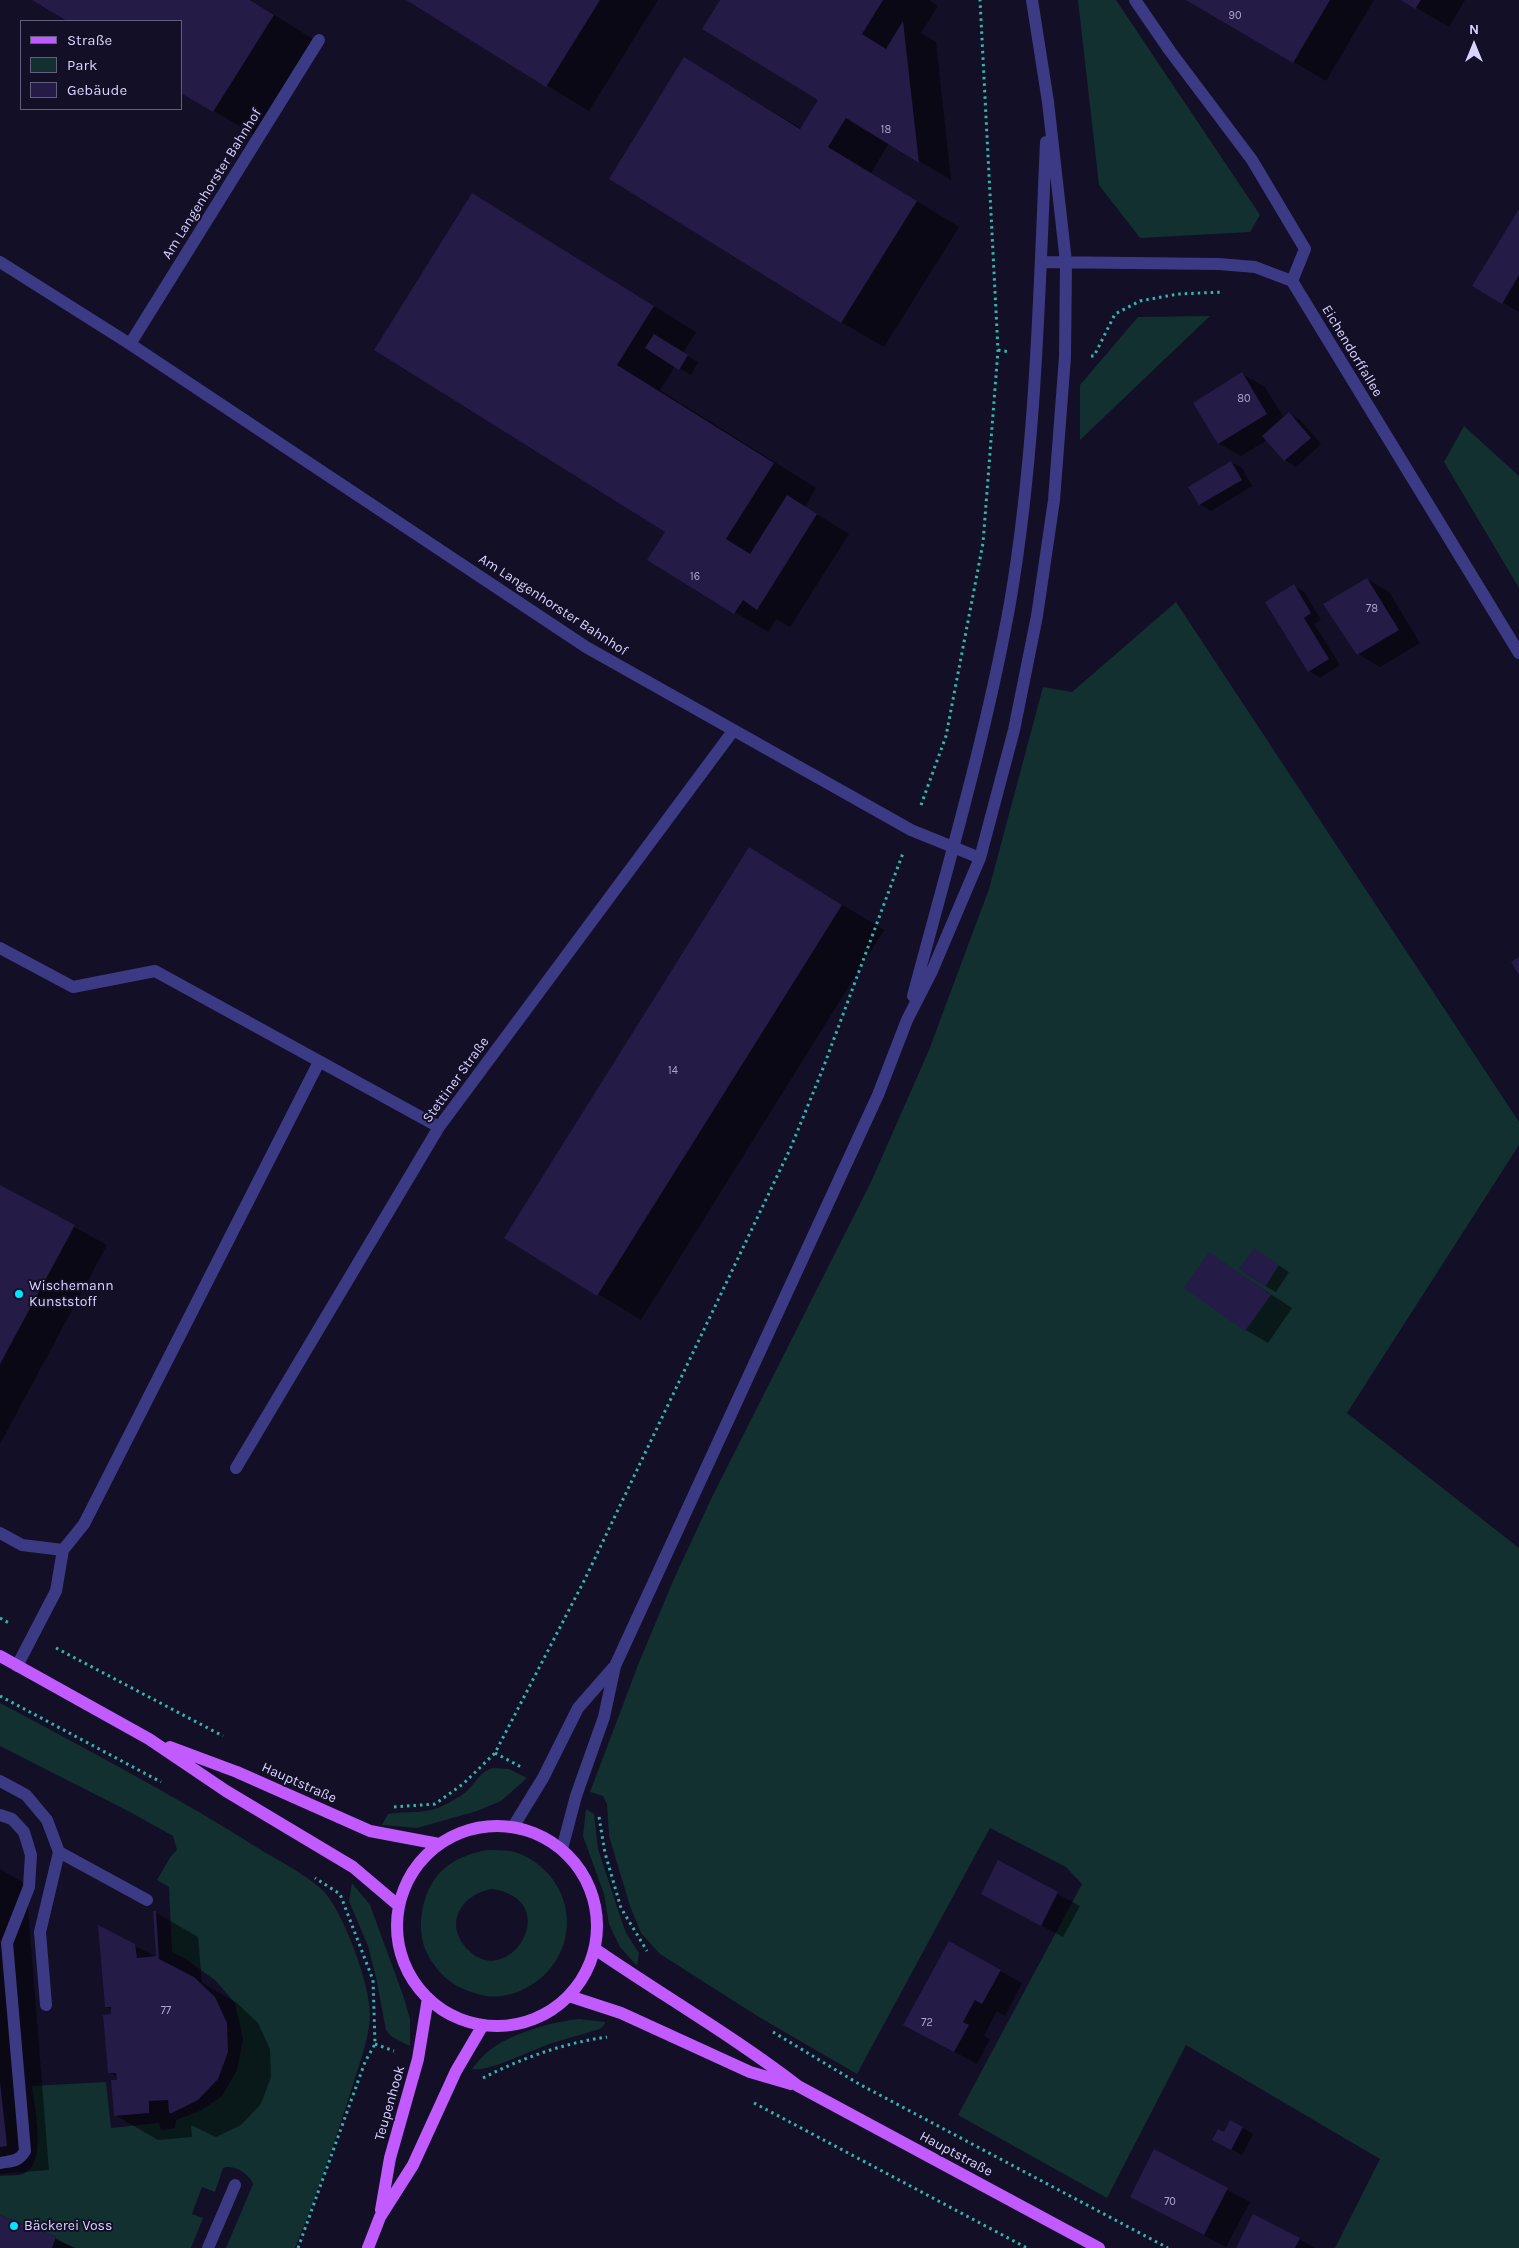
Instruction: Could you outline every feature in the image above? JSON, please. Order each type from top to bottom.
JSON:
[{"type":"main road","name":"Hauptstraße","points":[[0,1656],[149,1739],[226,1791],[353,1867],[399,1906]]},
{"type":"main road","name":"Hauptstraße","points":[[149,1739],[236,1772],[370,1832],[439,1844]]},
{"type":"main road","points":[[487,1826],[513,1827],[539,1835],[562,1849],[580,1870],[593,1894],[597,1922],[594,1950],[585,1974],[569,1996],[544,2014],[514,2024],[483,2025],[453,2015],[428,1998],[412,1978],[401,1956],[397,1931],[399,1906],[413,1871],[439,1844],[462,1832],[487,1826]]},
{"type":"main road","name":"Hauptstraße","points":[[594,1950],[757,2054],[798,2086],[1100,2248]]},
{"type":"main road","name":"Hauptstraße","points":[[569,1996],[621,2013],[750,2072],[798,2086]]},
{"type":"main road","name":"Teupenhook","points":[[368,2248],[380,2217],[390,2158],[418,2059],[428,1998]]},
{"type":"main road","name":"Teupenhook","points":[[380,2217],[413,2166],[456,2071],[483,2025]]},
{"type":"street","points":[[562,1849],[576,1796],[604,1717],[615,1666],[878,1095],[907,1020],[932,971],[980,858],[1014,730],[1037,616],[1054,500],[1065,356],[1066,262],[1048,102],[1032,0]]},
{"type":"street","points":[[1041,262],[1219,264],[1255,267],[1292,281],[1305,249],[1252,160],[1170,51],[1135,0]]},
{"type":"street","name":"Am Langenhorster Bahnhof","points":[[130,344],[320,40]]},
{"type":"street","points":[[907,1020],[975,768],[994,689],[1010,601],[1022,516],[1030,436],[1041,262],[1048,102]]},
{"type":"street","name":"Am Langenhorster Bahnhof","points":[[0,262],[130,344],[586,647],[911,830],[980,858]]},
{"type":"street","name":"Eichendorffallee","points":[[1292,281],[1519,653]]},
{"type":"street","name":"Stettiner Straße","points":[[236,1468],[440,1127],[733,731]]},
{"type":"street","points":[[0,948],[73,987],[155,971],[440,1127]]},
{"type":"street","points":[[17,1666],[56,1591],[62,1550],[84,1524],[319,1062]]},
{"type":"street","points":[[0,1533],[22,1544],[62,1550]]},
{"type":"street","points":[[513,1827],[543,1778],[578,1708],[615,1666]]},
{"type":"street","points":[[0,1782],[26,1795],[47,1820],[60,1852],[40,1932],[46,2005]]},
{"type":"street","points":[[0,1815],[12,1819],[24,1832],[31,1855],[31,1875],[29,1887],[7,1943],[25,2151],[21,2158],[14,2161],[0,2162]]},
{"type":"street","points":[[60,1852],[147,1900]]},
{"type":"street","points":[[208,2248],[235,2185]]},
{"type":"path","points":[[391,1807],[435,1804],[463,1784],[495,1753],[593,1562],[790,1147],[822,1071],[946,736],[983,543],[998,350],[980,0]]},
{"type":"path","points":[[1065,356],[1094,356],[1115,314],[1140,301],[1178,294],[1218,294],[1226,291]]},
{"type":"path","points":[[0,1618],[227,1738]]},
{"type":"path","points":[[0,1696],[163,1783]]},
{"type":"path","points":[[597,1808],[605,1853],[621,1908],[648,1953]]},
{"type":"path","points":[[298,2248],[365,2062],[375,2044],[373,1980],[340,1894],[308,1873]]},
{"type":"path","points":[[768,2030],[859,2084],[1168,2248]]},
{"type":"path","points":[[481,2079],[505,2066],[579,2041],[609,2037]]},
{"type":"path","points":[[745,2099],[1027,2248]]},
{"type":"green space","points":[[1078,0],[1116,0],[1260,215],[1250,232],[1140,238],[1099,185]]},
{"type":"green space","points":[[1210,316],[1080,440],[1080,385],[1138,317]]},
{"type":"green space","points":[[1464,426],[1519,476],[1519,588],[1444,462]]},
{"type":"green space","points":[[1176,602],[1519,1122],[1519,1145],[1347,1413],[1519,1548],[1519,2248],[1335,2248],[1380,2159],[1186,2045],[1107,2198],[958,2115],[1082,1884],[1066,1867],[990,1828],[857,2074],[759,2017],[660,1954],[641,1933],[630,1906],[609,1836],[607,1804],[603,1796],[590,1792],[638,1665],[673,1581],[712,1497],[871,1182],[929,1050],[989,889],[1043,687],[1072,692]]},
{"type":"green space","points":[[0,1703],[164,1792],[295,1870],[313,1882],[326,1894],[341,1919],[356,1954],[367,1990],[369,2027],[338,2131],[295,2248],[226,2248],[253,2184],[245,2173],[232,2167],[223,2168],[215,2192],[202,2187],[192,2214],[203,2218],[191,2248],[76,2248],[56,2240],[56,2237],[0,2215],[0,2176],[23,2174],[31,2168],[35,2159],[38,2134],[32,2086],[106,2082],[111,2128],[159,2123],[161,2130],[175,2128],[176,2120],[200,2111],[222,2096],[237,2070],[243,2039],[235,2003],[215,1980],[184,1958],[172,1952],[169,1887],[157,1880],[171,1856],[177,1850],[173,1836],[0,1746]]},
{"type":"green space","points":[[493,1768],[509,1769],[527,1778],[501,1801],[477,1811],[417,1828],[382,1825],[388,1814],[427,1811],[443,1806],[465,1793],[482,1774]]},
{"type":"green space","points":[[586,1809],[594,1814],[598,1849],[626,1933],[639,1953],[637,1966],[620,1947],[609,1924],[604,1894],[583,1836]]},
{"type":"green space","points":[[487,1850],[510,1851],[537,1863],[554,1881],[562,1897],[567,1915],[566,1933],[561,1950],[552,1966],[539,1980],[522,1990],[501,1996],[478,1994],[462,1989],[449,1981],[429,1957],[424,1946],[422,1934],[422,1909],[431,1885],[438,1875],[456,1861]],"holes":[[[492,1889],[515,1897],[526,1910],[527,1926],[522,1942],[510,1954],[496,1960],[479,1958],[463,1944],[458,1935],[456,1925],[461,1909],[466,1902],[482,1891]]]},
{"type":"green space","points":[[352,1883],[370,1905],[403,1995],[410,2019],[410,2046],[392,2037],[386,2030],[368,1946],[349,1901]]},
{"type":"green space","points":[[579,2019],[605,2022],[605,2024],[600,2029],[552,2043],[499,2064],[472,2069],[491,2049],[512,2037],[547,2025]]},
{"type":"building","points":[[32,0],[250,0],[274,15],[213,112],[182,94],[182,20],[65,20]]},
{"type":"building","points":[[406,0],[600,0],[546,87]]},
{"type":"building","points":[[720,0],[883,0],[862,34],[886,49],[903,21],[919,163],[846,118],[828,147],[917,201],[841,323],[609,179],[684,57],[800,129],[818,100],[702,29]]},
{"type":"building","points":[[1186,0],[1330,0],[1293,63]]},
{"type":"building","points":[[1401,0],[1421,0],[1415,9]]},
{"type":"building","points":[[472,193],[654,306],[617,365],[774,463],[726,539],[750,554],[787,495],[817,514],[757,610],[743,600],[734,614],[647,560],[665,532],[374,350]]},
{"type":"building","points":[[1519,209],[1519,275],[1502,304],[1472,286]]},
{"type":"building","points":[[654,334],[688,355],[679,370],[645,348]]},
{"type":"building","points":[[1242,372],[1267,414],[1218,444],[1193,403]]},
{"type":"building","points":[[1289,412],[1311,438],[1284,461],[1262,436]]},
{"type":"building","points":[[1231,461],[1242,480],[1199,505],[1188,487]]},
{"type":"building","points":[[1367,578],[1399,630],[1357,655],[1323,604]]},
{"type":"building","points":[[1294,584],[1311,613],[1304,618],[1329,659],[1308,672],[1265,602]]},
{"type":"building","points":[[749,847],[842,905],[597,1296],[504,1238]]},
{"type":"building","points":[[1519,957],[1519,975],[1511,962]]},
{"type":"building","name":"Wischemann Kunststoff","points":[[0,1185],[75,1225],[0,1364]]},
{"type":"building","points":[[1254,1248],[1279,1265],[1265,1287],[1239,1269]]},
{"type":"building","points":[[1209,1252],[1271,1295],[1245,1331],[1184,1288]]},
{"type":"building","points":[[998,1860],[1058,1892],[1041,1926],[981,1894]]},
{"type":"building","points":[[153,1911],[156,1911],[159,1959],[194,1977],[215,1997],[227,2023],[228,2052],[218,2079],[198,2100],[172,2113],[169,2113],[168,2100],[149,2101],[149,2113],[114,2116],[111,2080],[117,2080],[116,2073],[108,2073],[103,2015],[111,2014],[111,2007],[105,2007],[98,1925],[135,1944],[137,1958],[156,1956]]},
{"type":"building","points":[[949,1941],[1001,1970],[982,2004],[975,2000],[963,2022],[969,2025],[954,2052],[903,2025]]},
{"type":"building","points":[[0,2082],[7,2146],[0,2147]]},
{"type":"building","points":[[1230,2120],[1243,2127],[1231,2150],[1212,2140],[1218,2129],[1224,2132]]},
{"type":"building","points":[[1154,2149],[1228,2188],[1204,2235],[1130,2197]]},
{"type":"building","points":[[1253,2214],[1300,2238],[1295,2248],[1236,2248]]},
{"type":"building","name":"Bäckerei Voss","points":[[0,2215],[56,2237],[52,2248],[0,2248]]},
{"type":"place","name":"Wischemann Kunststoff","points":[[19,1294]]},
{"type":"place","name":"Bäckerei Voss","points":[[14,2226]]}]
